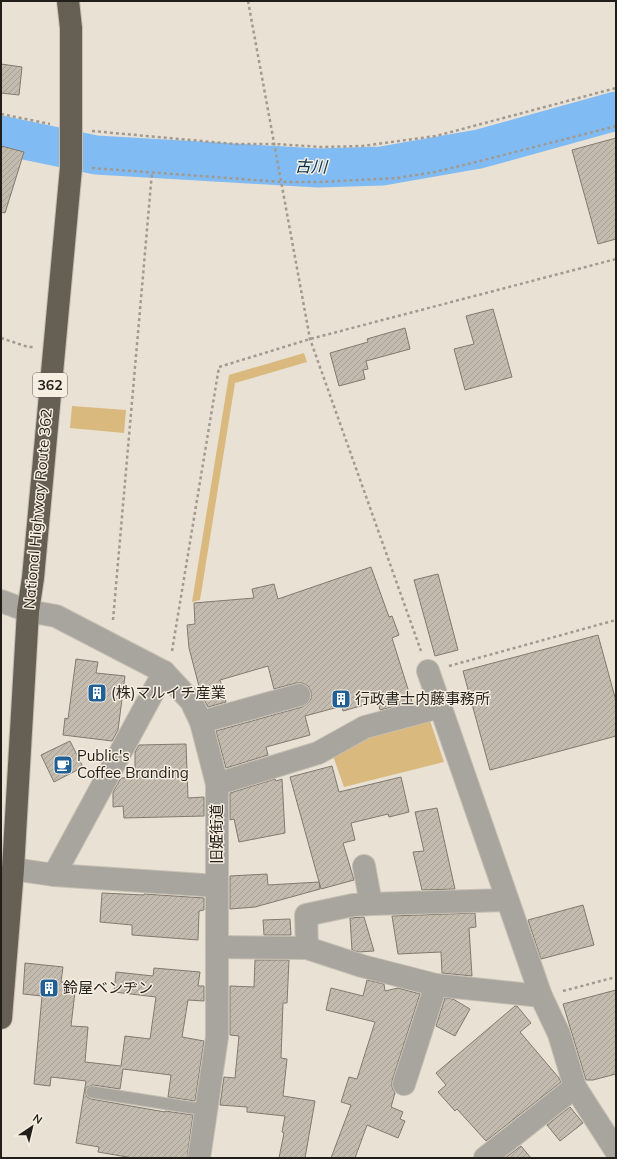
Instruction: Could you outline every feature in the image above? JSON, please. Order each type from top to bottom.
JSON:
[{"type":"highway","name":"National Highway Route 362","points":[[1,1018],[13,869],[28,611],[33,578],[71,164],[71,28],[68,1]]},
{"type":"street","name":"旧姫街道","points":[[1,601],[28,611],[56,616],[164,672],[191,701],[201,722],[217,784],[217,1037],[198,1158]]},
{"type":"street","points":[[428,671],[541,996],[559,1034],[575,1087],[616,1151]]},
{"type":"street","points":[[54,875],[164,672]]},
{"type":"street","points":[[201,722],[299,695]]},
{"type":"street","points":[[217,784],[318,753],[365,727],[440,707]]},
{"type":"street","points":[[364,866],[371,904]]},
{"type":"street","points":[[13,869],[54,875],[217,886]]},
{"type":"street","points":[[307,948],[306,915],[353,905],[507,900]]},
{"type":"street","points":[[217,947],[307,948],[362,966],[436,985],[541,996]]},
{"type":"street","points":[[404,1084],[436,985]]},
{"type":"street","points":[[486,1158],[575,1087]]},
{"type":"lane","points":[[92,1092],[206,1110]]},
{"type":"path","points":[[248,1],[310,339],[428,671],[616,620]]},
{"type":"path","points":[[1,114],[72,131],[234,144],[275,144],[321,147],[362,146],[436,136],[616,88]]},
{"type":"path","points":[[71,164],[282,182],[320,182],[397,178],[435,172],[616,126]]},
{"type":"path","points":[[110,645],[152,172]]},
{"type":"path","points":[[164,672],[172,652],[220,367],[310,339],[616,259]]},
{"type":"path","points":[[1,338],[28,347],[54,349]]},
{"type":"path","points":[[541,996],[616,977]]},
{"type":"shaded area","points":[[304,353],[307,362],[235,383],[200,600],[192,602],[229,375]]},
{"type":"shaded area","points":[[72,406],[126,410],[124,433],[70,428]]},
{"type":"shaded area","points":[[429,718],[444,762],[344,787],[332,753],[368,733]]},
{"type":"building","points":[[1,64],[22,67],[19,95],[1,93]]},
{"type":"building","points":[[616,138],[616,239],[598,244],[572,150]]},
{"type":"building","points":[[1,146],[24,152],[5,213],[1,212]]},
{"type":"building","points":[[493,309],[512,377],[465,390],[454,349],[474,344],[466,316]]},
{"type":"building","points":[[405,328],[410,349],[366,361],[368,369],[363,370],[365,379],[339,386],[330,353],[368,342],[367,339]]},
{"type":"building","points":[[371,567],[389,617],[392,616],[399,635],[392,638],[412,702],[380,710],[378,701],[343,711],[342,706],[305,716],[310,735],[266,747],[268,755],[226,768],[216,731],[302,707],[311,699],[311,692],[308,686],[302,683],[296,683],[274,689],[268,666],[220,680],[226,702],[208,707],[201,694],[189,648],[187,625],[195,624],[194,603],[254,598],[252,589],[274,584],[278,599]]},
{"type":"building","points":[[438,574],[458,650],[435,656],[414,580]]},
{"type":"building","points":[[598,635],[616,701],[616,736],[490,770],[463,671]]},
{"type":"building","name":"(株)マルイチ産業","points":[[76,659],[98,662],[96,673],[125,676],[118,730],[112,741],[63,735],[65,718],[68,719]]},
{"type":"building","name":"Public's Coffee Branding","points":[[70,741],[83,767],[54,782],[41,755]]},
{"type":"building","points":[[186,744],[188,798],[204,797],[204,816],[124,818],[123,806],[113,807],[113,792],[121,778],[135,778],[135,752],[139,745]]},
{"type":"building","points":[[332,766],[339,792],[401,777],[409,812],[389,817],[388,814],[351,823],[355,840],[343,843],[354,880],[321,889],[290,777]]},
{"type":"building","points":[[275,779],[276,781],[282,779],[285,833],[239,842],[234,819],[230,820],[230,793]]},
{"type":"building","points":[[437,808],[455,889],[422,890],[413,852],[424,851],[415,812]]},
{"type":"building","points":[[267,874],[268,885],[319,882],[320,889],[255,907],[230,909],[230,876]]},
{"type":"building","points":[[102,893],[204,898],[204,910],[199,911],[198,940],[132,935],[132,925],[100,922]]},
{"type":"building","points":[[583,905],[594,945],[541,959],[528,920]]},
{"type":"building","points":[[475,913],[476,927],[469,928],[472,976],[442,973],[441,952],[398,954],[392,916]]},
{"type":"building","points":[[364,917],[374,951],[358,952],[352,950],[350,918]]},
{"type":"building","points":[[290,919],[291,935],[264,935],[263,920]]},
{"type":"building","points":[[255,960],[289,960],[287,1003],[283,1003],[281,1058],[287,1059],[283,1096],[315,1101],[305,1158],[279,1158],[284,1133],[282,1132],[285,1116],[247,1112],[247,1107],[220,1105],[224,1077],[235,1078],[239,1036],[230,1035],[230,986],[254,987]]},
{"type":"building","points":[[25,963],[63,967],[61,982],[76,983],[71,1026],[88,1027],[85,1062],[121,1066],[125,1036],[150,1039],[156,997],[114,992],[116,972],[153,976],[154,968],[200,972],[198,986],[204,986],[204,1001],[188,1000],[182,1037],[204,1041],[195,1101],[168,1097],[171,1075],[123,1069],[120,1089],[93,1085],[87,1087],[85,1091],[87,1097],[91,1099],[165,1112],[193,1115],[187,1158],[133,1158],[98,1152],[99,1147],[76,1143],[86,1081],[51,1077],[50,1086],[34,1084],[42,996],[23,994]]},
{"type":"building","points":[[367,980],[384,984],[385,991],[398,988],[420,994],[392,1081],[392,1087],[395,1093],[391,1107],[403,1112],[400,1119],[405,1121],[398,1138],[367,1125],[355,1158],[331,1158],[351,1105],[341,1102],[349,1077],[357,1079],[375,1022],[326,1010],[331,988],[363,996]]},
{"type":"building","points":[[616,990],[616,1074],[593,1080],[586,1080],[563,1004]]},
{"type":"building","points":[[445,998],[453,999],[470,1009],[455,1036],[436,1026]]},
{"type":"building","points":[[515,1006],[517,1006],[531,1023],[520,1032],[561,1082],[486,1141],[457,1109],[455,1111],[438,1092],[446,1085],[436,1073]]},
{"type":"building","points":[[570,1107],[583,1123],[560,1141],[547,1125]]},
{"type":"building","points":[[521,1146],[531,1158],[505,1158]]},
{"type":"waterway","name":"古川","points":[[1,135],[96,155],[318,168],[382,166],[479,149],[616,111]]},
{"type":"place","name":"(株)マルイチ産業","points":[[97,693]]},
{"type":"place","name":"行政書士内藤事務所","points":[[341,699]]},
{"type":"place","name":"Public's Coffee Branding","points":[[63,765]]},
{"type":"place","name":"鈴屋ベンヂン","points":[[49,988]]}]
